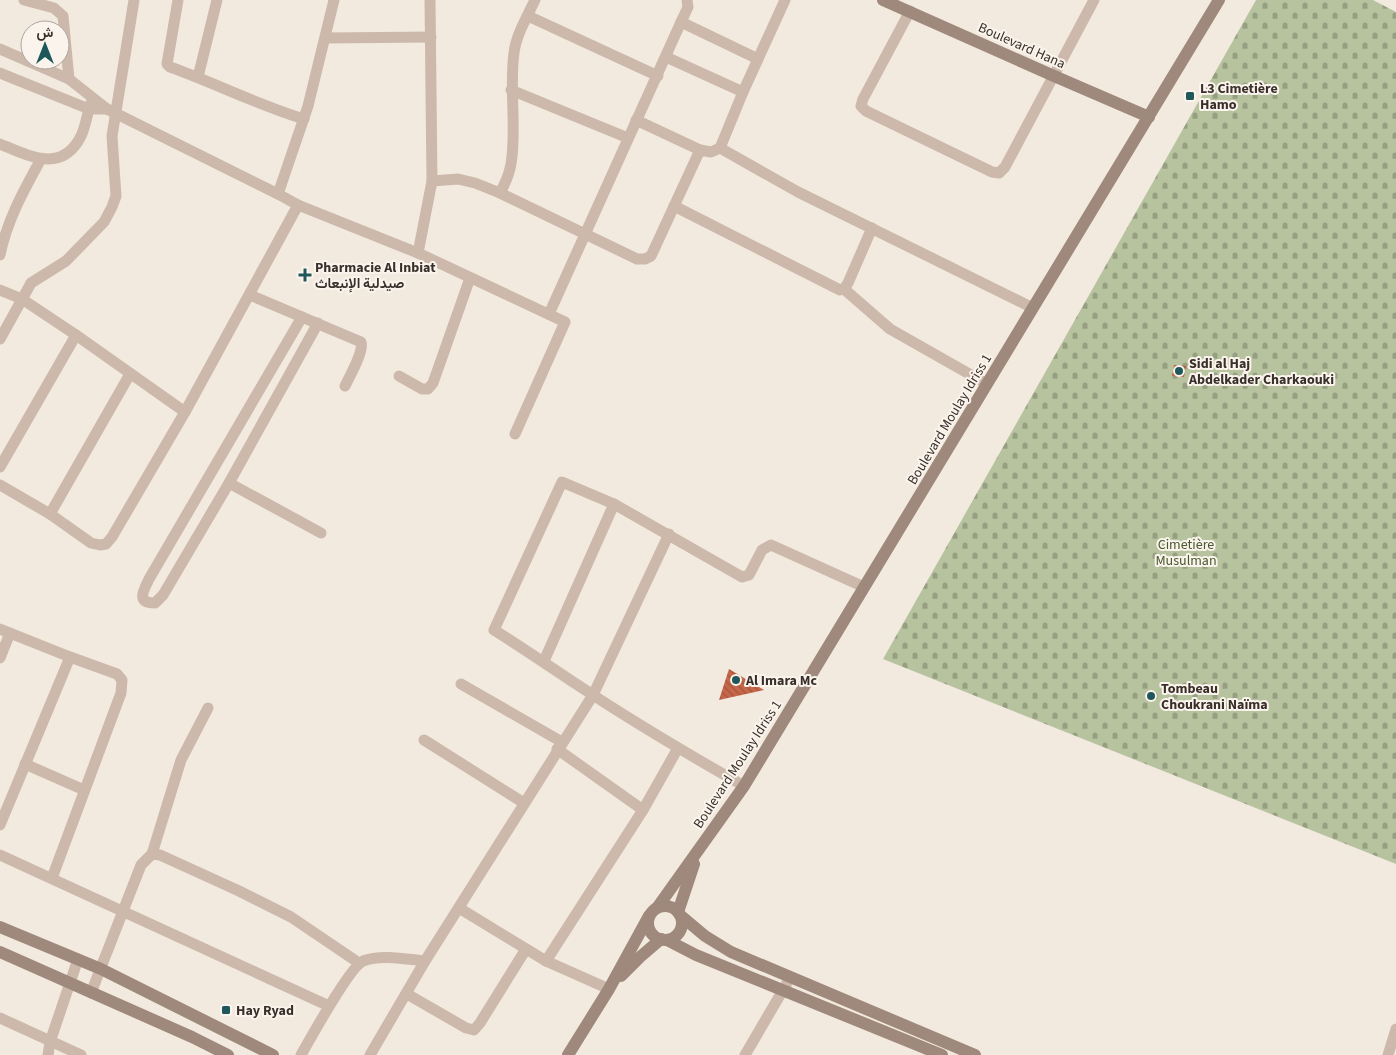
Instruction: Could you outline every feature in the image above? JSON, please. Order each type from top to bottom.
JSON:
[{"type":"main road","name":"Boulevard Hana","points":[[883,0],[1149,117]]},
{"type":"main road","name":"Boulevard Moulay Idriss 1","points":[[609,989],[653,912],[700,850],[744,786],[1218,0]]},
{"type":"main road","name":"Boulevard Moulay Idriss 1","points":[[679,913],[700,850]]},
{"type":"main road","points":[[942,1055],[696,955],[651,932],[648,922],[653,912],[668,906],[706,936],[731,952],[975,1055]]},
{"type":"main road","points":[[568,1055],[609,989],[640,957],[664,939],[676,935],[680,931],[682,926],[679,913]]},
{"type":"main road","points":[[0,927],[101,969],[273,1055]]},
{"type":"main road","points":[[0,952],[192,1037],[228,1055]]},
{"type":"street","points":[[24,0],[54,8],[63,16],[69,79]]},
{"type":"street","points":[[0,339],[31,283],[44,273],[66,261],[104,222],[116,196],[112,111],[134,0]]},
{"type":"street","points":[[178,0],[167,64],[170,67],[198,77],[273,110],[304,119]]},
{"type":"street","points":[[198,77],[217,0]]},
{"type":"street","points":[[278,194],[304,119],[326,38],[334,0]]},
{"type":"street","points":[[418,253],[432,181],[430,0]]},
{"type":"street","points":[[500,193],[508,175],[512,154],[511,90],[516,42],[535,0]]},
{"type":"street","points":[[549,314],[636,120],[658,76],[688,7],[687,0]]},
{"type":"street","points":[[636,120],[700,150],[711,152],[720,148],[784,0]]},
{"type":"street","points":[[910,11],[861,106],[866,111],[992,172],[999,172],[1004,167],[1094,0]]},
{"type":"street","points":[[528,16],[658,76]]},
{"type":"street","points":[[681,22],[758,59]]},
{"type":"street","points":[[326,38],[431,37]]},
{"type":"street","points":[[0,49],[69,79],[112,111],[298,205],[418,253],[565,322],[515,434]]},
{"type":"street","points":[[666,57],[743,92]]},
{"type":"street","points":[[0,73],[89,109],[112,111]]},
{"type":"street","points":[[511,90],[628,138]]},
{"type":"street","points":[[0,144],[41,159],[49,160],[58,157],[73,148],[82,135],[93,97]]},
{"type":"street","points":[[720,148],[798,192],[1034,308]]},
{"type":"street","points":[[432,181],[458,179],[475,183],[638,258],[645,259],[651,256],[700,150]]},
{"type":"street","points":[[0,255],[5,233],[23,192],[41,159]]},
{"type":"street","points":[[0,485],[50,514],[91,543],[106,544],[112,537],[185,412],[298,205]]},
{"type":"street","points":[[674,206],[836,288],[844,289],[890,329],[987,384]]},
{"type":"street","points":[[844,289],[872,228]]},
{"type":"street","points":[[399,376],[422,389],[428,389],[434,383],[470,278]]},
{"type":"street","points":[[0,290],[22,299],[185,412]]},
{"type":"street","points":[[250,295],[358,340],[363,344],[345,386]]},
{"type":"street","points":[[302,317],[144,590],[143,597],[147,602],[155,602],[163,595],[226,488],[318,323]]},
{"type":"street","points":[[0,467],[76,335]]},
{"type":"street","points":[[50,514],[130,374]]},
{"type":"street","points":[[250,408],[265,416]]},
{"type":"street","points":[[206,482],[226,488],[321,534]]},
{"type":"street","points":[[744,786],[678,748],[593,695],[544,661],[494,630],[562,482],[614,504],[742,576],[750,575],[762,550],[771,545],[864,587]]},
{"type":"street","points":[[544,661],[614,504]]},
{"type":"street","points":[[179,528],[196,538]]},
{"type":"street","points":[[370,1055],[425,961],[593,695],[669,534]]},
{"type":"street","points":[[0,658],[5,631],[117,674],[122,680],[121,693],[52,878]]},
{"type":"street","points":[[0,825],[70,657]]},
{"type":"street","points":[[462,684],[560,746],[643,810]]},
{"type":"street","points":[[91,993],[121,912],[141,865],[152,854],[181,760],[208,708]]},
{"type":"street","points":[[424,740],[524,803]]},
{"type":"street","points":[[546,961],[643,810],[678,748]]},
{"type":"street","points":[[25,764],[84,790]]},
{"type":"street","points":[[152,854],[160,855],[291,917],[359,964]]},
{"type":"street","points":[[0,855],[329,1006]]},
{"type":"street","points":[[459,908],[546,961],[609,989]]},
{"type":"street","points":[[407,994],[466,1028],[474,1030],[526,949]]},
{"type":"street","points":[[48,1055],[50,1042],[78,959]]},
{"type":"street","points":[[301,1055],[329,1006],[359,964],[372,959],[425,961]]},
{"type":"street","points":[[744,1055],[790,978]]},
{"type":"street","points":[[0,1018],[81,1055]]},
{"type":"street","points":[[1388,1055],[1396,1029]]},
{"type":"green space","name":"Cimetière Musulman","points":[[1256,0],[1373,0],[1396,12],[1396,864],[883,659]]},
{"type":"building","name":"Sidi al Haj Abdelkader Charkaouki","points":[[1174,365],[1186,366],[1184,377],[1172,376]]},
{"type":"building","name":"Al Imara Mc","points":[[729,669],[764,690],[719,700]]},
{"type":"place","name":"L3 Cimetière Hamo","points":[[1190,96]]},
{"type":"place","name":"Pharmacie Al Inbiat صيدلية الإنبعاث","points":[[305,275]]},
{"type":"place","name":"Sidi al Haj Abdelkader Charkaouki","points":[[1179,371]]},
{"type":"place","name":"Al Imara Mc","points":[[736,680]]},
{"type":"place","name":"Tombeau Choukrani Naïma","points":[[1151,696]]},
{"type":"place","name":"Hay Ryad","points":[[226,1010]]}]
